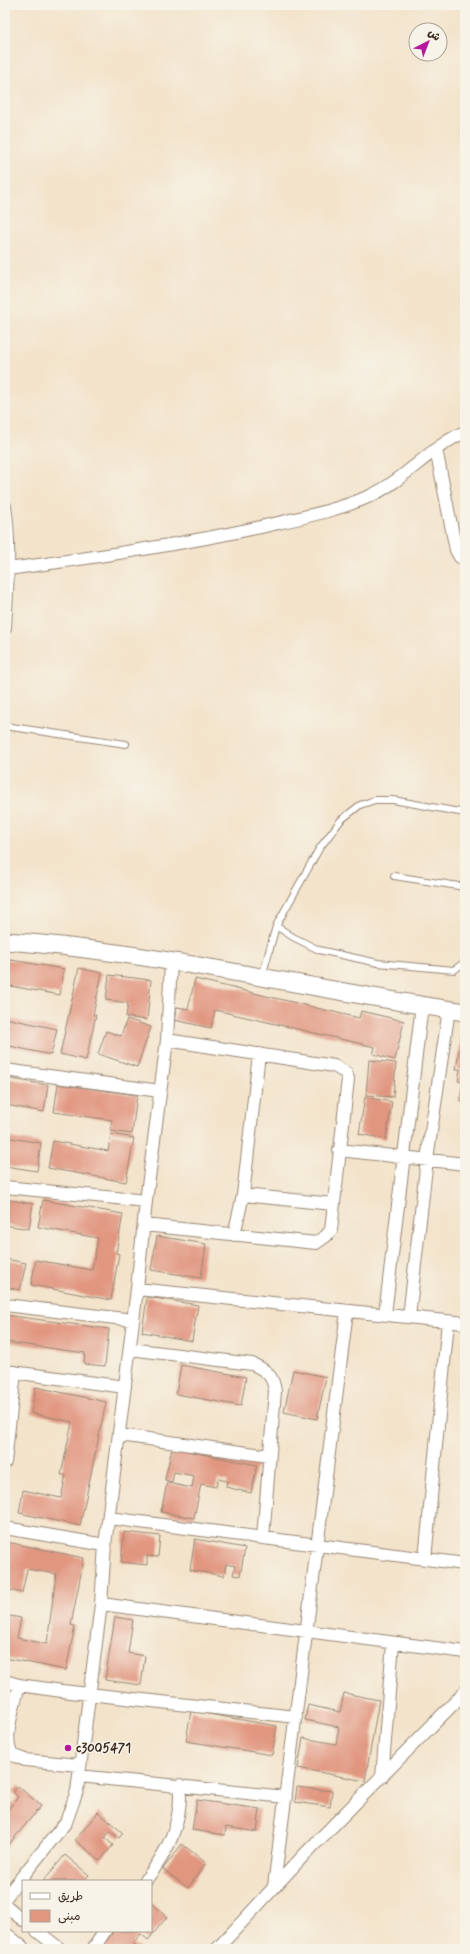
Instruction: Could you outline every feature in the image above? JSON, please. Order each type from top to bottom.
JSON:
[{"type":"main road","points":[[5,942],[51,945],[171,962],[457,1011]]},
{"type":"main road","points":[[5,1936],[21,1949]]},
{"type":"street","points":[[8,569],[89,559],[196,541],[338,508],[371,495],[393,483],[436,449],[465,432]]},
{"type":"street","points":[[436,449],[456,550],[460,557],[465,558]]},
{"type":"street","points":[[5,506],[8,569],[5,628]]},
{"type":"street","points":[[5,1898],[66,1822],[77,1791],[88,1693],[101,1604],[105,1545],[120,1435],[146,1201],[167,1040],[171,962]]},
{"type":"street","points":[[385,1314],[422,1005]]},
{"type":"street","points":[[409,1317],[427,1159],[457,1011]]},
{"type":"street","points":[[144,1225],[316,1243],[326,1236],[331,1230],[348,1079],[346,1073],[334,1066],[167,1040]]},
{"type":"street","points":[[234,1235],[243,1195],[259,1054]]},
{"type":"street","points":[[5,1070],[160,1091]]},
{"type":"street","points":[[339,1150],[465,1164]]},
{"type":"street","points":[[5,1187],[146,1201]]},
{"type":"street","points":[[243,1195],[333,1204]]},
{"type":"street","points":[[137,1289],[385,1314],[465,1324]]},
{"type":"street","points":[[5,1305],[133,1320]]},
{"type":"street","points":[[274,1886],[306,1630],[319,1545],[347,1311]]},
{"type":"street","points":[[425,1559],[448,1322]]},
{"type":"street","points":[[130,1349],[252,1364],[264,1369],[274,1382],[275,1391],[263,1538]]},
{"type":"street","points":[[5,1462],[10,1371],[125,1387]]},
{"type":"street","points":[[120,1435],[269,1456]]},
{"type":"street","points":[[109,1518],[465,1564]]},
{"type":"street","points":[[5,1528],[105,1545]]},
{"type":"street","points":[[101,1604],[465,1652]]},
{"type":"street","points":[[382,1777],[393,1643]]},
{"type":"street","points":[[5,1681],[19,1685],[296,1717]]},
{"type":"street","points":[[19,1685],[8,1737],[9,1750],[12,1755],[25,1760],[79,1771],[180,1785],[286,1797]]},
{"type":"street","points":[[217,1949],[274,1886],[465,1692]]},
{"type":"street","points":[[146,1880],[164,1854],[172,1837],[179,1813],[180,1785]]},
{"type":"street","points":[[5,1905],[22,1919]]},
{"type":"street","points":[[39,1932],[60,1949]]},
{"type":"street","points":[[93,1949],[104,1932]]},
{"type":"lane","points":[[5,726],[126,744]]},
{"type":"lane","points":[[262,978],[276,926],[319,849],[341,820],[360,805],[375,800],[393,800],[465,813]]},
{"type":"lane","points":[[394,876],[465,887]]},
{"type":"lane","points":[[276,926],[293,937],[319,950],[378,963],[454,970],[465,962]]},
{"type":"building","points":[[5,959],[64,969],[60,995],[5,985]]},
{"type":"building","points":[[79,968],[102,973],[93,1015],[96,1015],[86,1060],[60,1054]]},
{"type":"building","points":[[109,975],[151,980],[147,1020],[126,1017],[128,1003],[106,1000]]},
{"type":"building","points":[[195,979],[359,1018],[361,1011],[404,1021],[395,1060],[373,1054],[375,1047],[215,1010],[211,1028],[174,1020],[177,1007],[188,1009]]},
{"type":"building","points":[[5,1018],[57,1029],[51,1055],[5,1045]]},
{"type":"building","points":[[127,1019],[151,1027],[137,1067],[98,1054],[106,1031],[121,1036]]},
{"type":"building","points":[[463,1026],[465,1026],[465,1102],[460,1101],[463,1082],[458,1081],[460,1069],[456,1069]]},
{"type":"building","points":[[369,1060],[396,1063],[393,1097],[366,1095]]},
{"type":"building","points":[[5,1078],[48,1085],[44,1112],[5,1105]]},
{"type":"building","points":[[58,1084],[137,1095],[132,1134],[110,1131],[112,1120],[54,1112]]},
{"type":"building","points":[[365,1097],[392,1102],[386,1139],[359,1134]]},
{"type":"building","points":[[111,1134],[134,1138],[126,1182],[48,1168],[53,1141],[108,1151]]},
{"type":"building","points":[[5,1137],[41,1143],[37,1171],[5,1166]]},
{"type":"building","points":[[5,1199],[33,1204],[29,1229],[5,1225]]},
{"type":"building","points":[[43,1200],[123,1214],[116,1253],[119,1254],[111,1300],[31,1285],[36,1260],[92,1270],[98,1238],[38,1227]]},
{"type":"building","points":[[157,1236],[206,1244],[201,1278],[151,1270]]},
{"type":"building","points":[[5,1259],[26,1263],[20,1290],[5,1287]]},
{"type":"building","points":[[147,1297],[198,1305],[192,1341],[142,1332]]},
{"type":"building","points":[[5,1315],[109,1329],[105,1366],[84,1364],[85,1353],[5,1342]]},
{"type":"building","points":[[181,1365],[246,1377],[241,1406],[176,1394]]},
{"type":"building","points":[[293,1370],[326,1377],[317,1419],[284,1412]]},
{"type":"building","points":[[36,1387],[106,1402],[80,1526],[19,1513],[23,1490],[61,1498],[66,1475],[61,1475],[72,1422],[31,1413]]},
{"type":"building","points":[[172,1448],[257,1465],[251,1493],[226,1487],[227,1481],[218,1479],[216,1487],[201,1484],[194,1518],[161,1512],[167,1483],[192,1488],[194,1476],[174,1472],[172,1482],[165,1480]]},
{"type":"building","points":[[124,1532],[160,1536],[158,1557],[147,1556],[147,1565],[121,1562]]},
{"type":"building","points":[[195,1539],[245,1548],[240,1576],[233,1575],[235,1566],[226,1564],[224,1576],[190,1570]]},
{"type":"building","points":[[7,1542],[84,1558],[71,1625],[75,1626],[66,1670],[5,1658],[5,1615],[21,1618],[17,1638],[47,1644],[56,1574],[27,1569],[22,1593],[5,1589],[5,1552]]},
{"type":"building","points":[[115,1617],[133,1620],[128,1653],[145,1656],[141,1685],[105,1680]]},
{"type":"building","points":[[344,1693],[379,1700],[365,1781],[298,1768],[303,1738],[336,1744],[339,1727],[305,1720],[308,1705],[340,1712]]},
{"type":"building","points":[[191,1711],[277,1726],[272,1755],[186,1741]]},
{"type":"building","points":[[18,1786],[41,1806],[5,1849],[5,1813],[18,1797],[13,1792]]},
{"type":"building","points":[[297,1787],[332,1791],[330,1807],[295,1802]]},
{"type":"building","points":[[197,1800],[260,1809],[257,1832],[226,1827],[225,1835],[192,1830]]},
{"type":"building","points":[[98,1812],[123,1833],[119,1838],[110,1831],[105,1838],[113,1845],[100,1861],[75,1840]]},
{"type":"building","points":[[182,1844],[206,1863],[188,1888],[163,1869]]},
{"type":"building","points":[[65,1855],[89,1875],[84,1880],[44,1880]]},
{"type":"building","points":[[152,1904],[167,1917],[148,1940],[141,1934],[133,1943],[140,1949],[99,1949],[113,1932],[152,1932]]},
{"type":"place","name":"c3005471","points":[[68,1748]]}]
